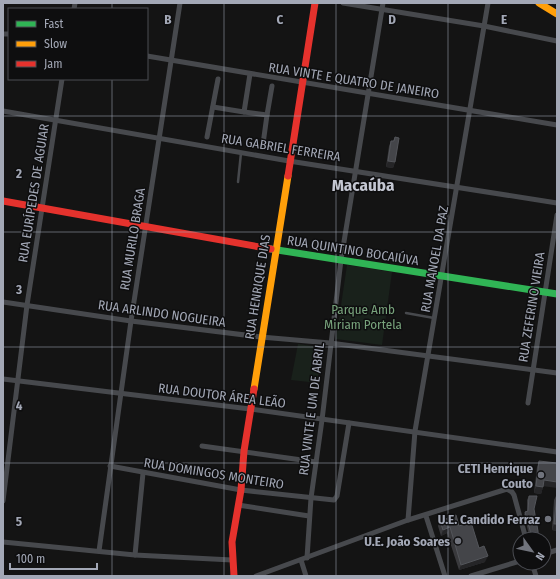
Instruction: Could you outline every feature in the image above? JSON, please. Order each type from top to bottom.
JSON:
[{"type":"street","name":"RUA MURILO BRAGA","points":[[99,551],[120,393],[180,3]]},
{"type":"street","name":"RUA HENRIQUE DIAS","points":[[234,576],[232,542],[241,490],[244,451],[315,3]]},
{"type":"street","points":[[343,3],[484,26],[557,41]]},
{"type":"street","name":"RUA VINTE E UM DE ABRIL","points":[[307,558],[311,498],[341,260],[383,3]]},
{"type":"street","name":"RUA MANOEL DA PAZ","points":[[408,520],[415,432],[488,3]]},
{"type":"street","points":[[539,3],[557,14]]},
{"type":"street","name":"RUA VINTE E QUATRO DE JANEIRO","points":[[148,56],[557,125]]},
{"type":"street","points":[[244,112],[250,74]]},
{"type":"street","points":[[207,137],[218,79]]},
{"type":"street","name":"RUA EURÍPEDES DE AGUIAR","points":[[3,501],[5,458],[62,80]]},
{"type":"street","points":[[263,144],[272,86]]},
{"type":"street","points":[[213,107],[267,115]]},
{"type":"street","name":"RUA GABRIEL FERREIRA","points":[[3,111],[289,161],[356,170],[457,188],[557,203]]},
{"type":"street","name":"RUA QUINTINO BOCAIÚVA","points":[[3,201],[276,250],[557,294]]},
{"type":"street","name":"RUA ZEFERINO VIEIRA","points":[[528,403],[532,369],[557,215]]},
{"type":"street","name":"RUA ARLINDO NOGUEIRA","points":[[3,302],[131,321],[261,337],[330,343],[557,373]]},
{"type":"street","name":"RUA DOUTOR ÁREA LEÃO","points":[[3,379],[250,409],[557,452]]},
{"type":"street","name":"RUA DOMINGOS MONTEIRO","points":[[110,466],[241,490],[331,500],[337,496],[349,423]]},
{"type":"street","points":[[202,446],[316,462]]},
{"type":"street","points":[[135,555],[143,473]]},
{"type":"street","points":[[256,576],[408,520],[426,516],[499,490],[507,489],[512,492],[524,531]]},
{"type":"street","points":[[238,505],[309,516]]},
{"type":"street","points":[[426,516],[445,576]]},
{"type":"street","points":[[3,542],[135,555],[232,560]]},
{"type":"street","points":[[301,560],[306,576]]},
{"type":"street","points":[[471,576],[512,563]]},
{"type":"lane","points":[[238,182],[241,153]]},
{"type":"lane","points":[[406,313],[435,318]]},
{"type":"path","points":[[553,3],[557,5]]},
{"type":"green space","name":"Parque Amb Miriam Portela","points":[[347,265],[392,272],[382,345],[336,339]]},
{"type":"green space","points":[[298,344],[320,347],[318,383],[291,380]]},
{"type":"building","points":[[395,137],[399,138],[395,162],[388,161],[391,141],[394,141]]},
{"type":"building","points":[[539,461],[557,463],[557,482],[544,480],[543,487],[536,486]]},
{"type":"building","points":[[557,494],[557,524],[554,524]]},
{"type":"building","points":[[529,496],[537,496],[534,509],[538,531],[530,531],[525,512],[528,511]]},
{"type":"building","points":[[456,515],[459,526],[471,522],[479,548],[484,546],[488,556],[461,565],[450,527],[443,530],[440,521]]},
{"type":"traffic: fast","points":[[271,249],[557,294]]},
{"type":"traffic: slow","points":[[539,3],[557,14]]},
{"type":"traffic: slow","points":[[254,389],[288,176]]},
{"type":"traffic: jam","points":[[288,176],[315,3]]},
{"type":"traffic: jam","points":[[3,201],[271,249]]},
{"type":"traffic: jam","points":[[234,576],[232,542],[241,490],[244,451],[254,389]]},
{"type":"place","name":"CETI Henrique Couto","points":[[541,475]]},
{"type":"place","name":"U.E. Candido Ferraz","points":[[548,519]]},
{"type":"place","name":"U.E. João Soares","points":[[458,541]]},
{"type":"district","name":"Macaúba","points":[[363,185]]}]
